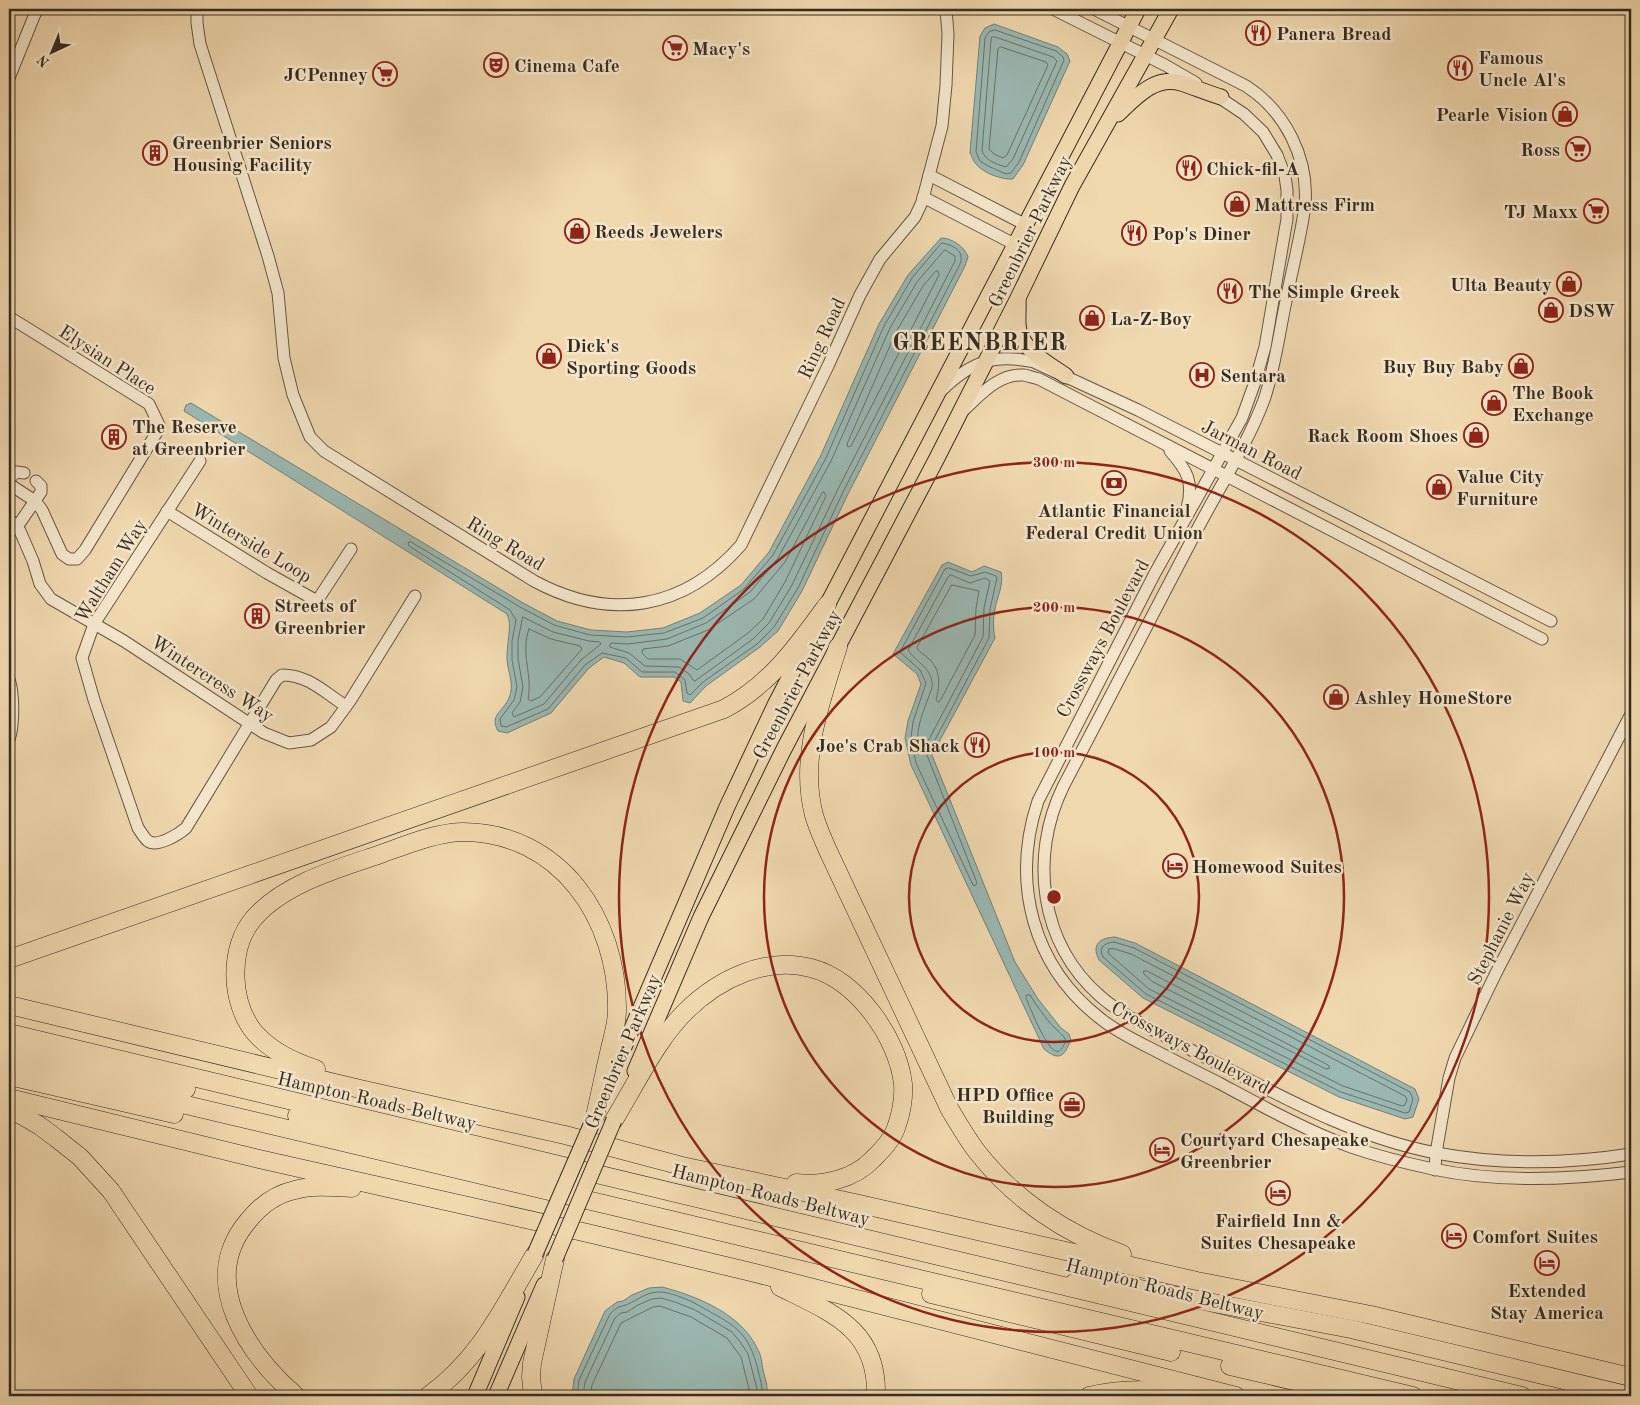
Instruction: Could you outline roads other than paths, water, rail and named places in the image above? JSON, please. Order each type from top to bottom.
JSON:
[{"type":"highway","points":[[9,959],[724,708],[746,696],[762,684],[791,654],[827,605]]},
{"type":"highway","points":[[838,647],[818,711],[810,750],[810,789],[814,814],[830,854],[958,1125],[978,1154],[996,1174],[1013,1191],[1050,1220],[1104,1248],[1197,1281]]},
{"type":"highway","points":[[402,1098],[304,1065],[273,1049],[261,1039],[246,1020],[240,1005],[236,966],[241,942],[252,920],[271,901],[285,892],[417,841],[450,834],[480,833],[513,840],[549,860],[579,889],[594,911],[603,930],[613,966],[617,992],[617,1013],[595,1116]]},
{"type":"highway","points":[[614,1120],[676,1021],[700,998],[735,976],[764,966],[793,965],[811,968],[829,975],[852,991],[873,1015],[883,1030],[896,1056],[903,1085],[897,1126],[884,1148],[863,1168],[847,1177],[814,1184],[798,1183],[732,1169],[682,1166]]},
{"type":"highway","points":[[9,1005],[402,1098],[565,1134],[682,1166],[855,1203],[1197,1281],[1371,1315],[1631,1377]]},
{"type":"highway","name":"Hampton Roads Beltway","points":[[9,1033],[1522,1396]]},
{"type":"highway","points":[[9,1048],[1484,1396]]},
{"type":"highway","points":[[9,1063],[1414,1396]]},
{"type":"highway","points":[[9,1076],[592,1212],[1358,1396]]},
{"type":"highway","points":[[9,1098],[250,1157],[751,1272],[1236,1396]]},
{"type":"highway","points":[[9,1108],[40,1126],[56,1138],[80,1158],[111,1190],[249,1396]]},
{"type":"highway","points":[[296,1396],[279,1380],[255,1351],[232,1308],[226,1287],[229,1259],[234,1243],[242,1227],[256,1212],[282,1194],[310,1187],[388,1188]]},
{"type":"highway","points":[[428,1396],[446,1384],[470,1359],[490,1330],[535,1254]]},
{"type":"highway","points":[[533,1396],[531,1377],[534,1354],[555,1259]]},
{"type":"highway","points":[[751,1272],[824,1309],[849,1325],[866,1348],[873,1362],[876,1396]]},
{"type":"highway","points":[[1060,1284],[1098,1281],[1351,1329],[1630,1396]]},
{"type":"highway","points":[[1089,1396],[1106,1392],[1158,1390],[1221,1396]]},
{"type":"main road","name":"Greenbrier Parkway","points":[[475,1396],[727,807],[775,705],[1138,9]]},
{"type":"main road","name":"Greenbrier Parkway","points":[[496,1396],[717,883],[784,749],[1018,298],[1068,194],[1171,9]]},
{"type":"main road","points":[[1106,125],[1144,90],[1164,82],[1182,83],[1221,97]]},
{"type":"main road","points":[[1018,298],[1019,328],[1023,340],[1037,355],[1066,376]]},
{"type":"street","points":[[9,78],[37,9]]},
{"type":"street","name":"Ring Road","points":[[197,9],[196,22],[200,44],[268,256],[278,294],[287,377],[299,413],[310,437],[324,452],[534,582],[556,593],[579,600],[616,606],[653,601],[672,595],[709,576],[725,563],[741,545],[828,366],[860,295],[880,259],[915,217],[924,197],[942,126],[948,34],[946,9]]},
{"type":"street","name":"Crossways Boulevard","points":[[1053,9],[1145,55],[1221,97],[1244,114],[1263,132],[1278,154],[1285,174],[1288,206],[1265,347],[1242,418],[1183,522],[1038,801],[1029,835],[1026,870],[1030,904],[1039,938],[1055,969],[1071,990],[1089,1010],[1117,1030],[1304,1127],[1352,1147],[1435,1170],[1511,1178],[1580,1178],[1631,1172]]},
{"type":"street","name":"Crossways Boulevard","points":[[1094,9],[1246,86],[1263,99],[1281,120],[1297,150],[1304,177],[1305,204],[1270,378],[1257,416],[1055,804],[1046,837],[1043,872],[1047,907],[1052,924],[1067,956],[1087,984],[1099,996],[1128,1017],[1330,1120],[1395,1142],[1436,1153],[1536,1162],[1571,1162],[1631,1154]]},
{"type":"street","points":[[929,175],[1026,225]]},
{"type":"street","points":[[924,197],[1016,245]]},
{"type":"street","name":"Elysian Place","points":[[9,317],[149,404],[160,427],[85,550],[77,559],[69,559],[62,554],[42,510],[35,501],[9,484]]},
{"type":"street","name":"Jarman Road","points":[[936,396],[965,370],[986,360],[1004,358],[1034,362],[1138,410],[1551,621]]},
{"type":"street","name":"Jarman Road","points":[[957,417],[986,390],[1008,377],[1023,375],[1039,380],[1542,639]]},
{"type":"street","points":[[1163,444],[1185,470],[1190,483],[1190,497],[1183,522]]},
{"type":"street","name":"Waltham Way","points":[[200,461],[94,624],[82,658],[94,700],[138,828],[148,841],[153,843],[169,839],[179,834],[189,824],[249,723]]},
{"type":"street","points":[[9,479],[16,472],[24,473]]},
{"type":"street","points":[[13,523],[35,501],[41,492],[41,486],[36,481]]},
{"type":"street","name":"Winterside Loop","points":[[167,511],[267,573],[317,601],[351,549]]},
{"type":"street","name":"Wintercress Way","points":[[13,523],[33,561],[40,584],[51,599],[124,641],[264,733],[289,743],[311,740],[331,727],[415,596]]},
{"type":"street","points":[[249,723],[276,680],[282,675],[297,676],[309,681],[346,706]]},
{"type":"street","points":[[9,679],[12,688],[12,732],[9,740]]},
{"type":"street","name":"Stephanie Way","points":[[1435,1170],[1436,1153],[1449,1078],[1456,1058],[1496,973],[1631,714]]},
{"type":"water","points":[[994,24],[1058,47],[1067,54],[1070,61],[1023,165],[1013,179],[998,177],[983,170],[975,163],[970,153],[980,36],[985,28]]},
{"type":"water","points":[[941,238],[954,241],[964,250],[968,257],[965,266],[848,494],[802,591],[778,631],[760,647],[706,686],[690,703],[683,701],[681,682],[674,677],[640,677],[624,663],[604,657],[589,668],[551,713],[507,733],[498,731],[495,721],[496,717],[511,693],[511,679],[507,660],[509,618],[507,614],[184,411],[186,405],[191,403],[523,603],[557,621],[591,630],[627,632],[663,628],[700,613],[741,585],[769,552],[821,455],[879,324],[908,275]]},
{"type":"water","points":[[948,562],[972,572],[984,566],[1001,572],[1002,582],[994,616],[995,638],[932,755],[1015,962],[1038,999],[1061,1028],[1069,1034],[1071,1040],[1066,1050],[1058,1056],[1044,1049],[911,765],[905,738],[908,721],[921,684],[917,674],[893,654],[942,565]]},
{"type":"water","points":[[1115,937],[1135,943],[1415,1089],[1419,1099],[1413,1117],[1405,1119],[1339,1097],[1143,998],[1099,960],[1096,950],[1098,943],[1101,940]]},
{"type":"water","points":[[662,1287],[703,1301],[717,1308],[740,1325],[750,1336],[759,1353],[767,1386],[766,1396],[572,1396],[574,1379],[605,1311],[617,1302],[623,1301],[632,1295],[649,1288]]},
{"type":"place","name":"Panera Bread","points":[[1258,33]]},
{"type":"place","name":"Macy's","points":[[675,48]]},
{"type":"place","name":"Cinema Cafe","points":[[496,65]]},
{"type":"place","name":"Famous Uncle Al's","points":[[1460,68]]},
{"type":"place","name":"JCPenney","points":[[385,74]]},
{"type":"place","name":"Pearle Vision","points":[[1565,114]]},
{"type":"place","name":"Ross","points":[[1578,149]]},
{"type":"place","name":"Greenbrier Seniors Housing Facility","points":[[155,153]]},
{"type":"place","name":"Chick-fil-A","points":[[1189,168]]},
{"type":"place","name":"Mattress Firm","points":[[1237,204]]},
{"type":"place","name":"TJ Maxx","points":[[1596,211]]},
{"type":"place","name":"Reeds Jewelers","points":[[577,231]]},
{"type":"place","name":"Pop's Diner","points":[[1134,233]]},
{"type":"place","name":"Ulta Beauty","points":[[1569,284]]},
{"type":"place","name":"The Simple Greek","points":[[1230,291]]},
{"type":"place","name":"DSW","points":[[1551,310]]},
{"type":"place","name":"La-Z-Boy","points":[[1092,318]]},
{"type":"place","name":"Dick's Sporting Goods","points":[[549,356]]},
{"type":"place","name":"Buy Buy Baby","points":[[1521,366]]},
{"type":"place","name":"Sentara","points":[[1202,375]]},
{"type":"place","name":"The Book Exchange","points":[[1494,403]]},
{"type":"place","name":"Rack Room Shoes","points":[[1476,435]]},
{"type":"place","name":"The Reserve at Greenbrier","points":[[114,437]]},
{"type":"place","name":"Atlantic Financial Federal Credit Union","points":[[1114,483]]},
{"type":"place","name":"Value City Furniture","points":[[1439,487]]},
{"type":"place","name":"Streets of Greenbrier","points":[[257,616]]},
{"type":"place","name":"Ashley HomeStore","points":[[1336,697]]},
{"type":"place","name":"Joe's Crab Shack","points":[[977,745]]},
{"type":"place","name":"Homewood Suites","points":[[1175,866]]},
{"type":"place","name":"HPD Office Building","points":[[1072,1105]]},
{"type":"place","name":"Courtyard Chesapeake Greenbrier","points":[[1162,1150]]},
{"type":"place","name":"Fairfield Inn & Suites Chesapeake","points":[[1278,1193]]},
{"type":"place","name":"Comfort Suites","points":[[1454,1236]]},
{"type":"place","name":"Extended Stay America","points":[[1547,1263]]},
{"type":"district","name":"GREENBRIER","points":[[980,342]]}]
